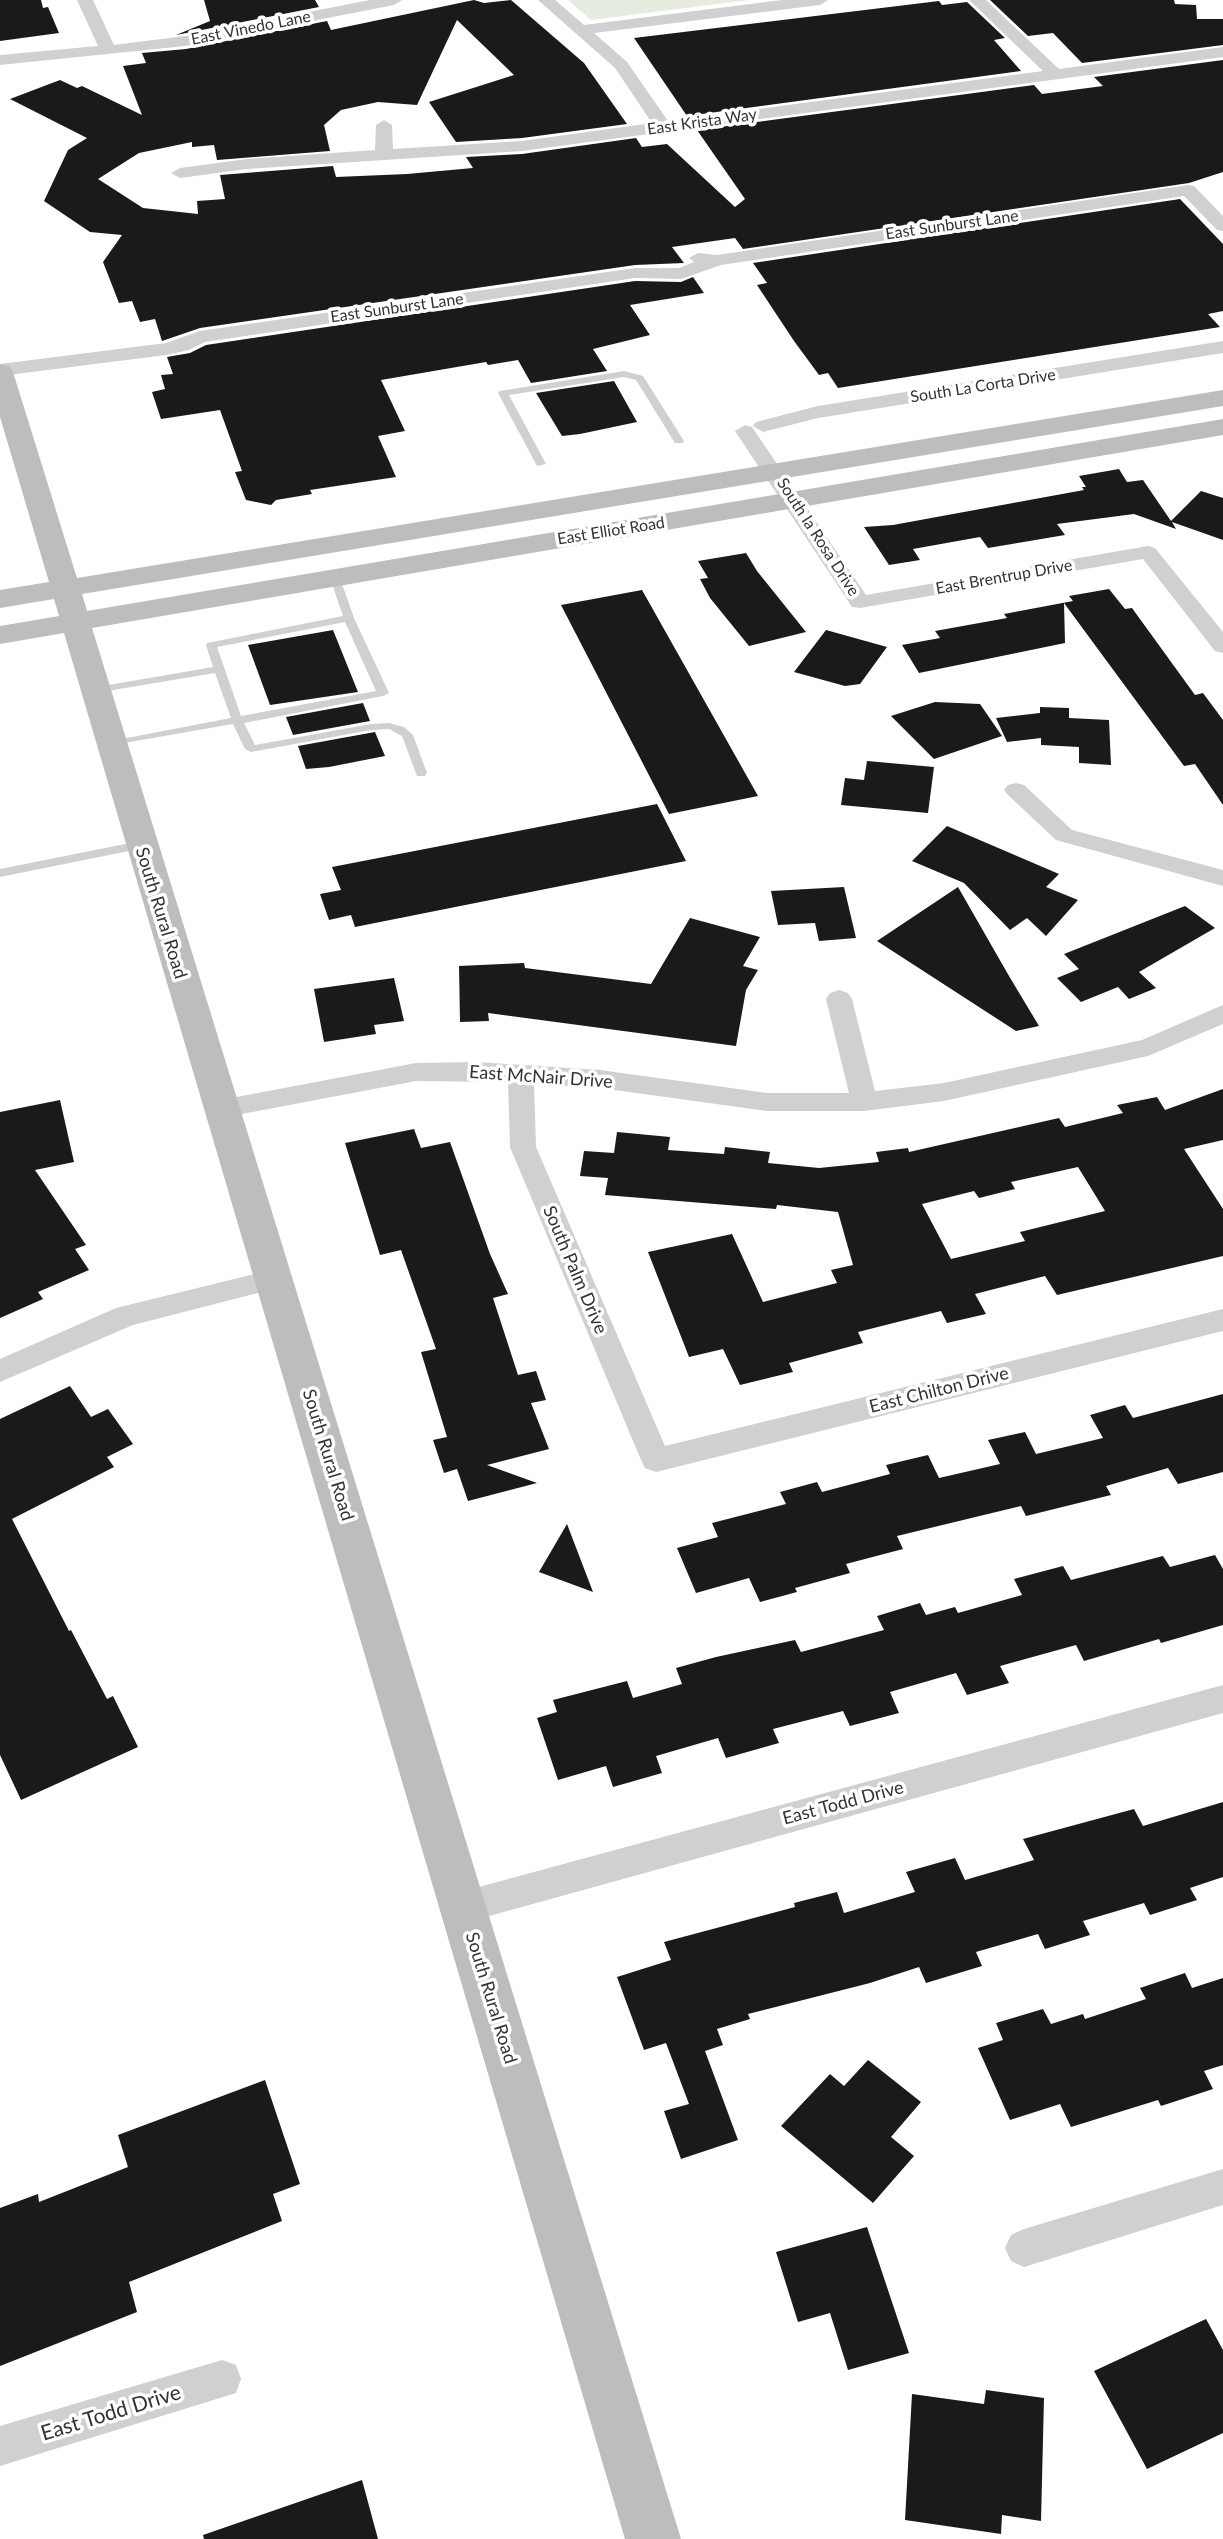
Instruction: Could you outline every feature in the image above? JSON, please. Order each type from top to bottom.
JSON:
[{"type":"main road","name":"South Rural Road","points":[[0,372],[140,845],[275,1279],[653,2539]]},
{"type":"main road","name":"East Elliot Road","points":[[0,599],[1223,398]]},
{"type":"main road","name":"East Elliot Road","points":[[0,635],[1223,427]]},
{"type":"main road","points":[[450,558],[446,550],[460,542],[549,524],[595,503]]},
{"type":"street","points":[[85,0],[108,51]]},
{"type":"street","name":"East Vinedo Lane","points":[[0,60],[82,61],[108,51],[226,34],[394,0]]},
{"type":"street","points":[[546,0],[621,65],[663,127]]},
{"type":"street","points":[[580,30],[820,0]]},
{"type":"street","points":[[977,0],[1055,74]]},
{"type":"street","name":"East Krista Way","points":[[180,173],[247,164],[523,146],[1223,52]]},
{"type":"street","name":"East Vinedo Lane","points":[[0,71],[32,61]]},
{"type":"street","points":[[384,125],[384,157]]},
{"type":"street","name":"East Sunburst Lane","points":[[200,337],[182,346],[69,364],[0,370],[66,349],[172,334],[200,337],[635,273],[681,274],[717,260],[1188,190],[1223,226]]},
{"type":"street","name":"South La Corta Drive","points":[[754,428],[818,412],[1223,347]]},
{"type":"street","name":"South la Rosa Drive","points":[[754,428],[775,473],[860,602]]},
{"type":"street","name":"East Brentrup Drive","points":[[860,602],[1148,552],[1223,646]]},
{"type":"street","points":[[1016,790],[1065,835],[1223,878]]},
{"type":"street","points":[[839,999],[864,1102]]},
{"type":"street","name":"East McNair Drive","points":[[220,1109],[416,1072],[600,1079],[767,1102],[864,1102],[944,1092],[1148,1047],[1223,1014]]},
{"type":"street","name":"South Palm Drive","points":[[521,1074],[523,1147],[656,1460]]},
{"type":"street","points":[[0,1371],[126,1316],[275,1279]]},
{"type":"street","name":"East Chilton Drive","points":[[656,1460],[1223,1320]]},
{"type":"street","name":"East Todd Drive","points":[[464,1907],[1223,1699]]},
{"type":"street","points":[[1024,2248],[1223,2187]]},
{"type":"street","name":"East Todd Drive","points":[[0,2446],[222,2379]]},
{"type":"lane","points":[[541,464],[503,393],[624,374],[640,378],[679,441]]},
{"type":"lane","points":[[111,744],[383,693],[349,618],[335,578]]},
{"type":"lane","points":[[349,618],[211,645],[237,720],[251,749],[389,726],[400,729],[407,735],[421,774]]},
{"type":"lane","points":[[95,690],[219,670]]},
{"type":"lane","points":[[0,873],[140,845]]},
{"type":"shaded area","points":[[568,0],[749,0],[591,20]]},
{"type":"building","points":[[0,0],[41,0],[43,8],[48,7],[59,33],[0,41]]},
{"type":"building","points":[[204,0],[315,0],[319,7],[176,35],[210,21]]},
{"type":"building","points":[[474,0],[484,3],[511,0],[584,63],[627,124],[522,138],[456,142],[429,102],[514,75],[457,20],[417,105],[378,102],[341,110],[324,125],[330,151],[217,160],[214,145],[192,147],[192,142],[139,153],[98,179],[143,208],[198,214],[197,201],[225,199],[220,175],[333,166],[336,177],[407,174],[473,168],[466,157],[522,154],[636,138],[642,147],[667,144],[735,207],[745,199],[697,130],[1034,85],[1042,94],[1103,86],[1094,77],[1223,60],[1223,172],[1189,183],[743,249],[735,238],[672,247],[684,263],[635,265],[200,328],[162,341],[155,319],[140,322],[132,301],[119,303],[103,262],[122,235],[90,232],[44,201],[68,150],[87,138],[10,99],[60,80],[77,88],[82,86],[142,115],[123,66],[146,63],[142,53],[186,49],[327,21],[331,30]]},
{"type":"building","points":[[990,0],[1174,0],[1175,4],[1196,5],[1197,19],[1223,19],[1223,45],[1082,63],[1053,33],[1028,36]]},
{"type":"building","points":[[939,1],[942,5],[967,2],[1005,38],[994,40],[1021,71],[687,116],[634,38]]},
{"type":"building","points":[[1180,199],[1223,244],[1223,311],[1208,314],[1220,327],[838,388],[828,373],[819,375],[794,341],[757,285],[767,283],[753,263]]},
{"type":"building","points":[[693,277],[704,293],[630,305],[650,335],[593,349],[607,371],[531,383],[518,360],[488,365],[486,362],[381,380],[405,431],[378,436],[396,477],[310,490],[312,494],[276,500],[271,505],[246,500],[235,472],[242,471],[220,410],[161,419],[152,392],[165,389],[161,375],[173,374],[167,357],[190,353],[206,345],[635,281],[681,282]]},
{"type":"building","points":[[614,381],[637,422],[580,434],[562,436],[536,393]]},
{"type":"building","points":[[1119,469],[1127,482],[1143,480],[1171,521],[1201,491],[1223,498],[1223,540],[1172,522],[1176,529],[1134,514],[1057,524],[1065,535],[988,548],[980,537],[913,549],[920,560],[889,565],[864,527],[893,525],[1084,490],[1082,487],[1086,487],[1079,476]]},
{"type":"building","points":[[746,553],[757,571],[806,632],[749,646],[710,598],[700,579],[708,578],[698,561]]},
{"type":"building","points":[[1109,589],[1125,609],[1132,608],[1195,695],[1203,693],[1223,720],[1223,805],[1195,764],[1184,766],[1064,603],[1065,643],[919,673],[902,645],[940,638],[935,631],[1007,618],[1004,614],[1073,601],[1069,596]]},
{"type":"building","points":[[642,590],[758,796],[669,814],[561,605]]},
{"type":"building","points":[[333,630],[358,692],[270,705],[248,645]]},
{"type":"building","points":[[826,630],[887,647],[860,684],[845,686],[794,672]]},
{"type":"building","points":[[935,702],[980,704],[1002,736],[934,759],[891,716]]},
{"type":"building","points":[[363,703],[370,721],[293,735],[286,717]]},
{"type":"building","points":[[1040,707],[1069,708],[1069,718],[1109,720],[1111,765],[1079,763],[1079,747],[1041,745],[1041,738],[1007,742],[996,718],[1040,713]]},
{"type":"building","points":[[375,732],[385,756],[306,769],[298,746]]},
{"type":"building","points":[[867,761],[934,767],[928,813],[841,805],[845,778],[864,780]]},
{"type":"building","points":[[657,804],[686,861],[355,927],[351,915],[329,920],[320,894],[341,890],[332,867]]},
{"type":"building","points":[[947,826],[1059,874],[1046,887],[1078,900],[1046,936],[1027,918],[1010,930],[964,883],[912,861]]},
{"type":"building","points":[[844,887],[856,938],[819,941],[815,923],[778,925],[771,891]]},
{"type":"building","points":[[958,887],[1039,1026],[1016,1031],[877,941]]},
{"type":"building","points":[[1185,906],[1215,928],[1139,972],[1156,988],[1129,999],[1118,987],[1081,1002],[1057,978],[1079,969],[1064,954]]},
{"type":"building","points":[[690,918],[760,937],[743,966],[758,970],[746,990],[736,1046],[488,1013],[489,1021],[460,1022],[459,966],[524,963],[525,968],[651,984]]},
{"type":"building","points":[[394,978],[404,1021],[374,1025],[376,1034],[324,1042],[314,989]]},
{"type":"building","points":[[1223,1089],[1223,1140],[1184,1149],[1223,1209],[1223,1256],[1057,1295],[1045,1276],[975,1294],[986,1314],[947,1323],[941,1311],[858,1332],[863,1343],[789,1363],[793,1372],[740,1385],[723,1349],[689,1357],[648,1252],[732,1234],[763,1302],[837,1283],[831,1270],[853,1265],[838,1212],[777,1205],[776,1209],[605,1195],[608,1178],[580,1176],[584,1151],[614,1153],[617,1132],[670,1137],[668,1150],[724,1154],[725,1147],[770,1152],[768,1163],[819,1168],[879,1162],[876,1152],[908,1148],[909,1152],[1059,1118],[1065,1127],[1123,1113],[1117,1105],[1157,1097],[1165,1110]],"holes":[[[1078,1167],[1105,1211],[1020,1232],[1025,1241],[951,1259],[922,1204],[974,1191],[979,1198],[1015,1189],[1011,1182]]]},
{"type":"building","points":[[60,1100],[74,1162],[35,1170],[86,1245],[75,1249],[89,1270],[38,1292],[43,1299],[0,1318],[0,1112]]},
{"type":"building","points":[[414,1129],[421,1148],[450,1142],[490,1254],[508,1294],[493,1298],[518,1375],[536,1371],[546,1400],[531,1403],[549,1449],[487,1465],[537,1483],[468,1501],[457,1469],[444,1473],[433,1440],[447,1437],[421,1352],[436,1349],[401,1250],[380,1255],[345,1143]]},
{"type":"building","points":[[70,1386],[91,1417],[108,1409],[133,1444],[107,1457],[114,1467],[12,1519],[69,1631],[71,1630],[107,1699],[113,1696],[138,1747],[21,1800],[0,1755],[0,1419]]},
{"type":"building","points":[[1223,1394],[1223,1472],[1178,1484],[1168,1468],[1106,1486],[1111,1495],[1026,1516],[1021,1506],[897,1536],[903,1549],[846,1564],[850,1573],[795,1588],[797,1592],[760,1602],[749,1578],[696,1593],[677,1548],[718,1537],[712,1523],[786,1504],[780,1492],[817,1482],[822,1492],[890,1474],[886,1465],[928,1455],[939,1478],[1000,1464],[988,1440],[1025,1432],[1036,1454],[1103,1438],[1090,1415],[1125,1405],[1133,1418]]},
{"type":"building","points":[[567,1524],[593,1592],[539,1572]]},
{"type":"building","points":[[1215,1555],[1223,1569],[1223,1625],[1161,1643],[1159,1639],[1084,1661],[1076,1645],[1000,1666],[1009,1683],[967,1695],[956,1673],[890,1692],[899,1713],[850,1726],[843,1711],[773,1729],[779,1743],[726,1758],[718,1738],[656,1756],[662,1773],[613,1787],[606,1766],[558,1780],[537,1718],[557,1712],[553,1700],[627,1681],[633,1698],[682,1684],[676,1668],[716,1657],[795,1640],[801,1652],[884,1630],[877,1616],[920,1603],[926,1615],[955,1607],[958,1613],[1022,1595],[1014,1579],[1063,1566],[1071,1580],[1163,1556],[1170,1567]]},
{"type":"building","points":[[1223,1802],[1223,1877],[1190,1888],[1197,1900],[1150,1915],[1144,1903],[1083,1921],[1090,1935],[1045,1949],[1038,1934],[976,1952],[982,1966],[926,1983],[919,1967],[870,1983],[748,2014],[750,2019],[717,2029],[723,2045],[705,2051],[738,2140],[681,2159],[664,2111],[689,2104],[666,2043],[644,2050],[617,1977],[671,1960],[664,1942],[795,1907],[794,1903],[837,1892],[844,1913],[915,1892],[906,1872],[955,1858],[965,1880],[1034,1860],[1023,1839],[1134,1809],[1143,1826]]},
{"type":"building","points":[[1185,1973],[1192,1988],[1223,1978],[1223,2065],[1204,2071],[1213,2089],[1161,2106],[1158,2100],[1071,2127],[1060,2104],[1010,2120],[978,2048],[1003,2040],[996,2023],[1043,2009],[1051,2024],[1083,2014],[1085,2019],[1146,1999],[1140,1988]]},
{"type":"building","points":[[868,2060],[921,2102],[891,2137],[914,2156],[873,2203],[781,2126],[830,2074],[844,2086]]},
{"type":"building","points":[[265,2080],[300,2184],[273,2194],[282,2221],[129,2282],[137,2312],[0,2366],[0,2208],[38,2194],[39,2202],[128,2167],[118,2135]]},
{"type":"building","points":[[867,2227],[909,2353],[848,2370],[830,2313],[798,2322],[776,2252]]},
{"type":"building","points":[[1206,2319],[1223,2350],[1223,2433],[1147,2469],[1094,2371]]},
{"type":"building","points":[[986,2390],[1044,2398],[1041,2521],[1002,2515],[1001,2534],[905,2520],[912,2394],[984,2404]]},
{"type":"building","points":[[362,2480],[378,2539],[204,2539],[203,2535]]}]
